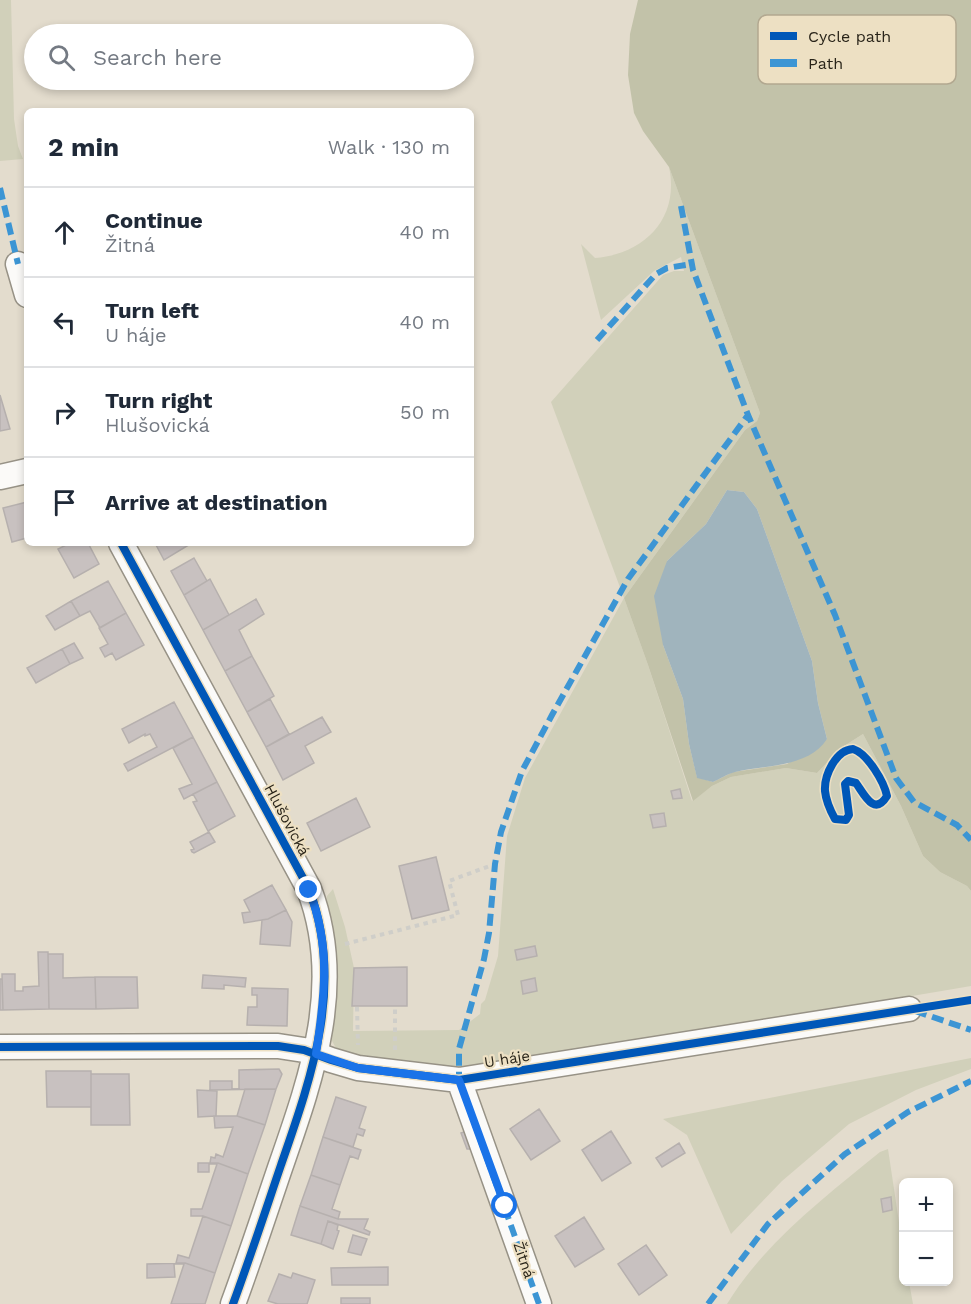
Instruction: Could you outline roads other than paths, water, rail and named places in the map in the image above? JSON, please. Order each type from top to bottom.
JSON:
[{"type":"street","points":[[18,264],[24,285]]},
{"type":"street","points":[[0,477],[24,472]]},
{"type":"street","name":"Hlušovická","points":[[124,546],[309,890],[320,921],[324,949],[325,986],[316,1054],[305,1096],[233,1304]]},
{"type":"street","name":"U háje","points":[[0,1047],[278,1046],[291,1047],[358,1068],[459,1080],[909,1009]]},
{"type":"street","name":"Žitná","points":[[459,1080],[539,1304]]},
{"type":"water","points":[[727,490],[744,492],[757,509],[812,661],[818,703],[827,739],[809,755],[797,760],[735,772],[713,782],[697,778],[689,744],[683,699],[663,645],[654,596],[667,561],[706,524]]}]
